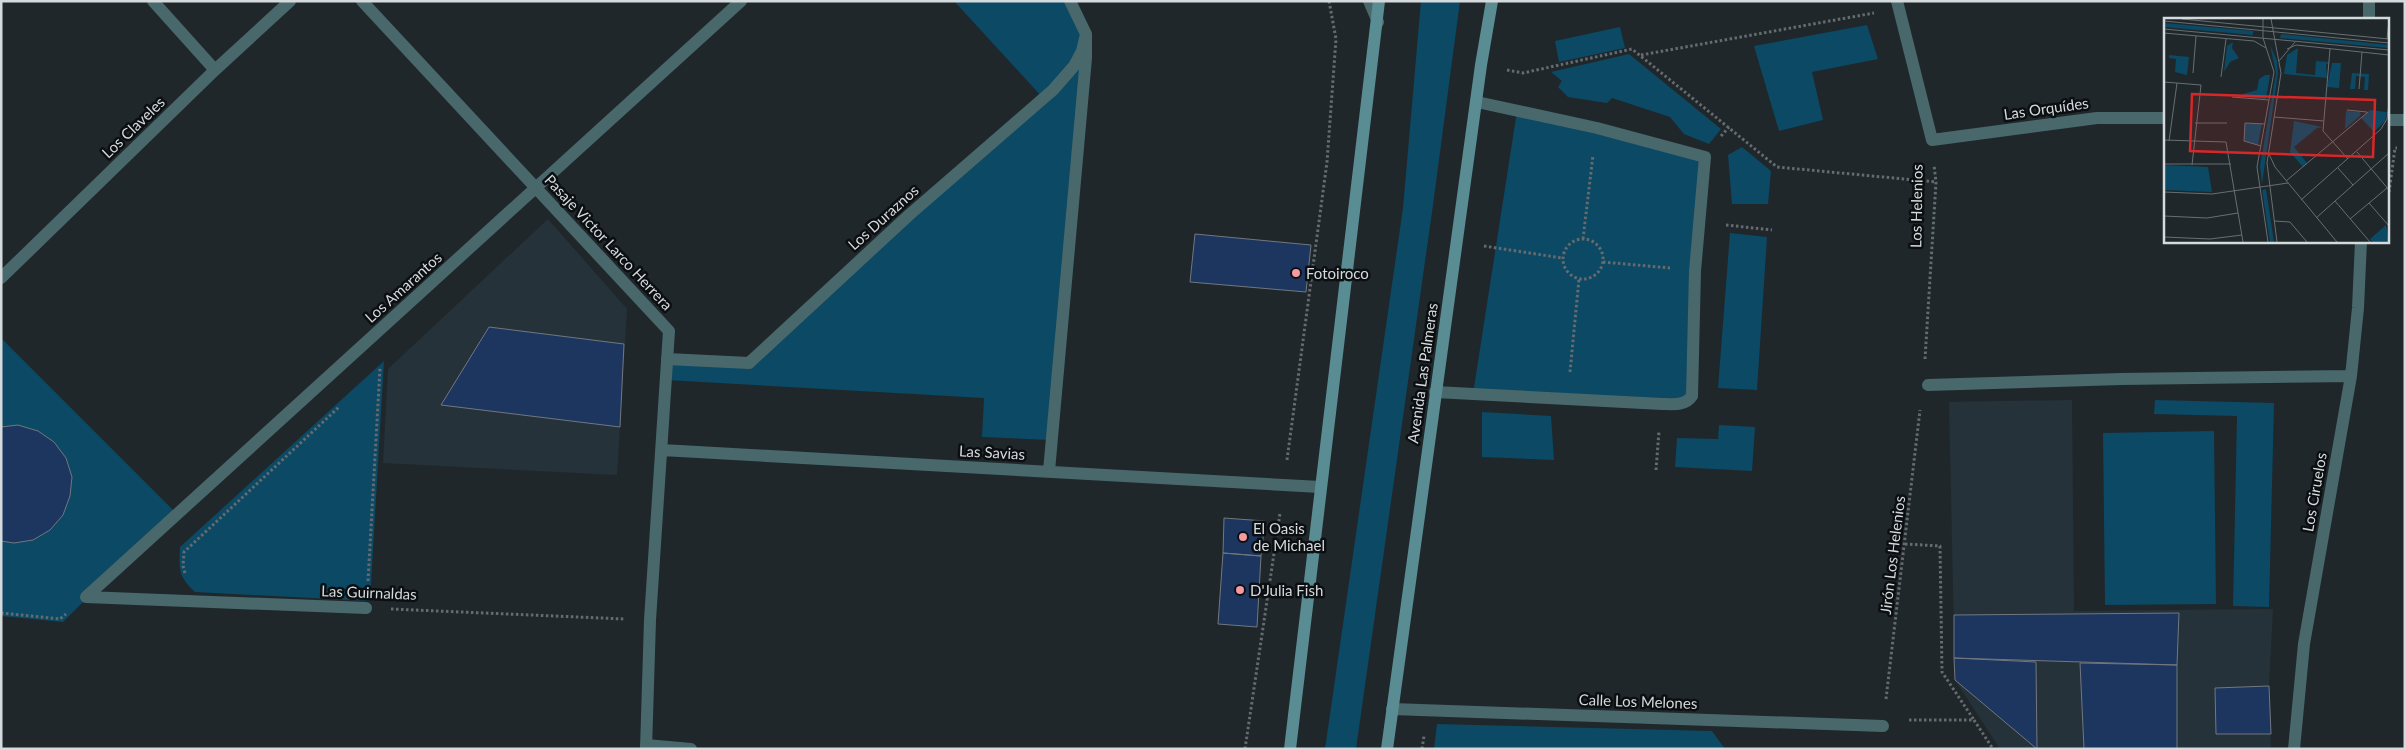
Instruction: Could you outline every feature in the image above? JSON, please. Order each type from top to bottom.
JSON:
[{"type":"main road","points":[[1290,749],[1379,1]]},
{"type":"main road","name":"Avenida Las Palmeras","points":[[1387,749],[1481,65],[1492,1]]},
{"type":"street","points":[[153,1],[215,70]]},
{"type":"street","name":"Los Claveles","points":[[1,278],[215,70],[290,1]]},
{"type":"street","name":"Pasaje Victor Larco Herrera","points":[[362,1],[669,331],[650,620],[646,747]]},
{"type":"street","name":"Los Amarantos","points":[[86,597],[741,1]]},
{"type":"street","points":[[1049,471],[1086,70],[1086,34],[1070,1]]},
{"type":"street","points":[[1369,1],[1378,22]]},
{"type":"street","points":[[1897,1],[1932,140]]},
{"type":"street","points":[[2369,1],[2369,18]]},
{"type":"street","name":"Los Duraznos","points":[[667,359],[749,362],[909,215],[1053,90],[1074,66],[1082,52],[1086,34]]},
{"type":"street","points":[[1436,392],[1662,404],[1688,401],[1692,396],[1695,270],[1705,158],[1597,128],[1477,102]]},
{"type":"street","name":"Las Orquídes","points":[[1932,140],[2097,118],[2164,118]]},
{"type":"street","points":[[2388,120],[2405,120]]},
{"type":"street","name":"Los Ciruelos","points":[[2294,749],[2304,644],[2351,376],[2358,308],[2361,242]]},
{"type":"street","points":[[1928,385],[2121,379],[2351,376]]},
{"type":"street","name":"Las Savias","points":[[662,450],[1320,487]]},
{"type":"street","name":"Las Guirnaldas","points":[[86,597],[366,608]]},
{"type":"street","name":"Calle Los Melones","points":[[1392,709],[1883,723]]},
{"type":"street","points":[[646,747],[691,749]]},
{"type":"path","points":[[1246,749],[1284,485],[1327,162],[1336,39],[1329,1]]},
{"type":"path","points":[[1640,55],[1871,13]]},
{"type":"path","points":[[1481,65],[1523,73],[1632,49],[1777,167],[1936,182]]},
{"type":"path","points":[[1583,239],[1597,128]]},
{"type":"path","name":"Los Helenios","points":[[1924,366],[1936,182],[1932,140]]},
{"type":"path","points":[[2388,198],[2394,148],[2405,148]]},
{"type":"path","points":[[1699,222],[1772,230]]},
{"type":"path","points":[[1583,239],[1593,241],[1602,252],[1600,271],[1595,276],[1579,279],[1570,276],[1565,270],[1562,258],[1567,246],[1573,241],[1583,239]]},
{"type":"path","points":[[1457,242],[1562,258]]},
{"type":"path","points":[[1602,262],[1695,270]]},
{"type":"path","points":[[1567,398],[1579,279]]},
{"type":"path","points":[[366,608],[382,328]]},
{"type":"path","points":[[373,375],[380,369]]},
{"type":"path","points":[[189,579],[185,575],[183,566],[184,552],[345,402]]},
{"type":"path","points":[[1656,470],[1662,404]]},
{"type":"path","name":"Jirón Los Helenios","points":[[1883,723],[1921,406]]},
{"type":"path","points":[[1905,544],[1940,546],[1942,672],[1993,749]]},
{"type":"path","name":"Las Guirnaldas","points":[[366,608],[650,620]]},
{"type":"path","points":[[1,613],[60,619]]},
{"type":"path","points":[[1883,723],[1974,720]]},
{"type":"shaded area","points":[[954,1],[1070,1],[1086,34],[1051,440],[982,437],[984,398],[666,380],[667,359],[749,362],[1043,98]]},
{"type":"shaded area","points":[[1421,1],[1460,1],[1356,749],[1325,749],[1403,208]]},
{"type":"shaded area","points":[[1867,25],[1878,59],[1812,72],[1823,120],[1779,131],[1754,46]]},
{"type":"shaded area","points":[[1620,27],[1625,48],[1559,62],[1555,41]]},
{"type":"shaded area","points":[[1629,54],[1721,129],[1709,144],[1684,134],[1670,117],[1612,98],[1607,103],[1568,97],[1558,87],[1562,81],[1551,72]]},
{"type":"shaded area","points":[[1517,111],[1705,157],[1688,401],[1473,394]]},
{"type":"shaded area","points":[[1742,147],[1771,171],[1768,204],[1732,204],[1728,155]]},
{"type":"shaded area","points":[[548,219],[627,309],[617,475],[383,463],[388,369]]},
{"type":"shaded area","points":[[1730,233],[1767,237],[1757,390],[1718,388]]},
{"type":"shaded area","points":[[1,338],[174,511],[63,622],[1,616]]},
{"type":"shaded area","points":[[384,361],[370,601],[195,592],[185,581],[181,572],[180,547]]},
{"type":"shaded area","points":[[2072,400],[2074,611],[2273,609],[2269,686],[2271,749],[2000,749],[1955,680],[1949,402]]},
{"type":"shaded area","points":[[2155,400],[2274,403],[2269,607],[2233,606],[2237,416],[2154,414]]},
{"type":"shaded area","points":[[1482,412],[1551,416],[1554,460],[1482,457]]},
{"type":"shaded area","points":[[1719,425],[1755,427],[1752,471],[1675,467],[1677,438],[1718,439]]},
{"type":"shaded area","points":[[2214,431],[2216,604],[2105,605],[2103,433]]},
{"type":"shaded area","points":[[1437,724],[1712,731],[1725,749],[1434,749]]},
{"type":"building","points":[[1195,234],[1311,245],[1306,292],[1190,282]]},
{"type":"building","points":[[489,327],[624,344],[620,427],[441,405]]},
{"type":"building","points":[[18,425],[38,431],[54,442],[66,458],[72,477],[70,496],[63,515],[50,530],[33,540],[14,543],[1,541],[1,427]]},
{"type":"building","name":"El Oasis de Michael","points":[[1224,518],[1265,521],[1261,556],[1223,553]]},
{"type":"building","name":"D'Julia Fish","points":[[1223,553],[1261,556],[1257,627],[1218,624]]},
{"type":"building","points":[[2179,613],[2177,665],[1954,658],[1954,615]]},
{"type":"building","points":[[1954,658],[2036,662],[2037,749],[1955,680]]},
{"type":"building","points":[[2080,663],[2177,665],[2177,749],[2084,749]]},
{"type":"building","points":[[2269,686],[2271,734],[2216,734],[2215,688]]},
{"type":"place","name":"Fotoiroco","points":[[1296,273]]},
{"type":"place","name":"El Oasis de Michael","points":[[1243,537]]},
{"type":"place","name":"D'Julia Fish","points":[[1240,590]]}]
